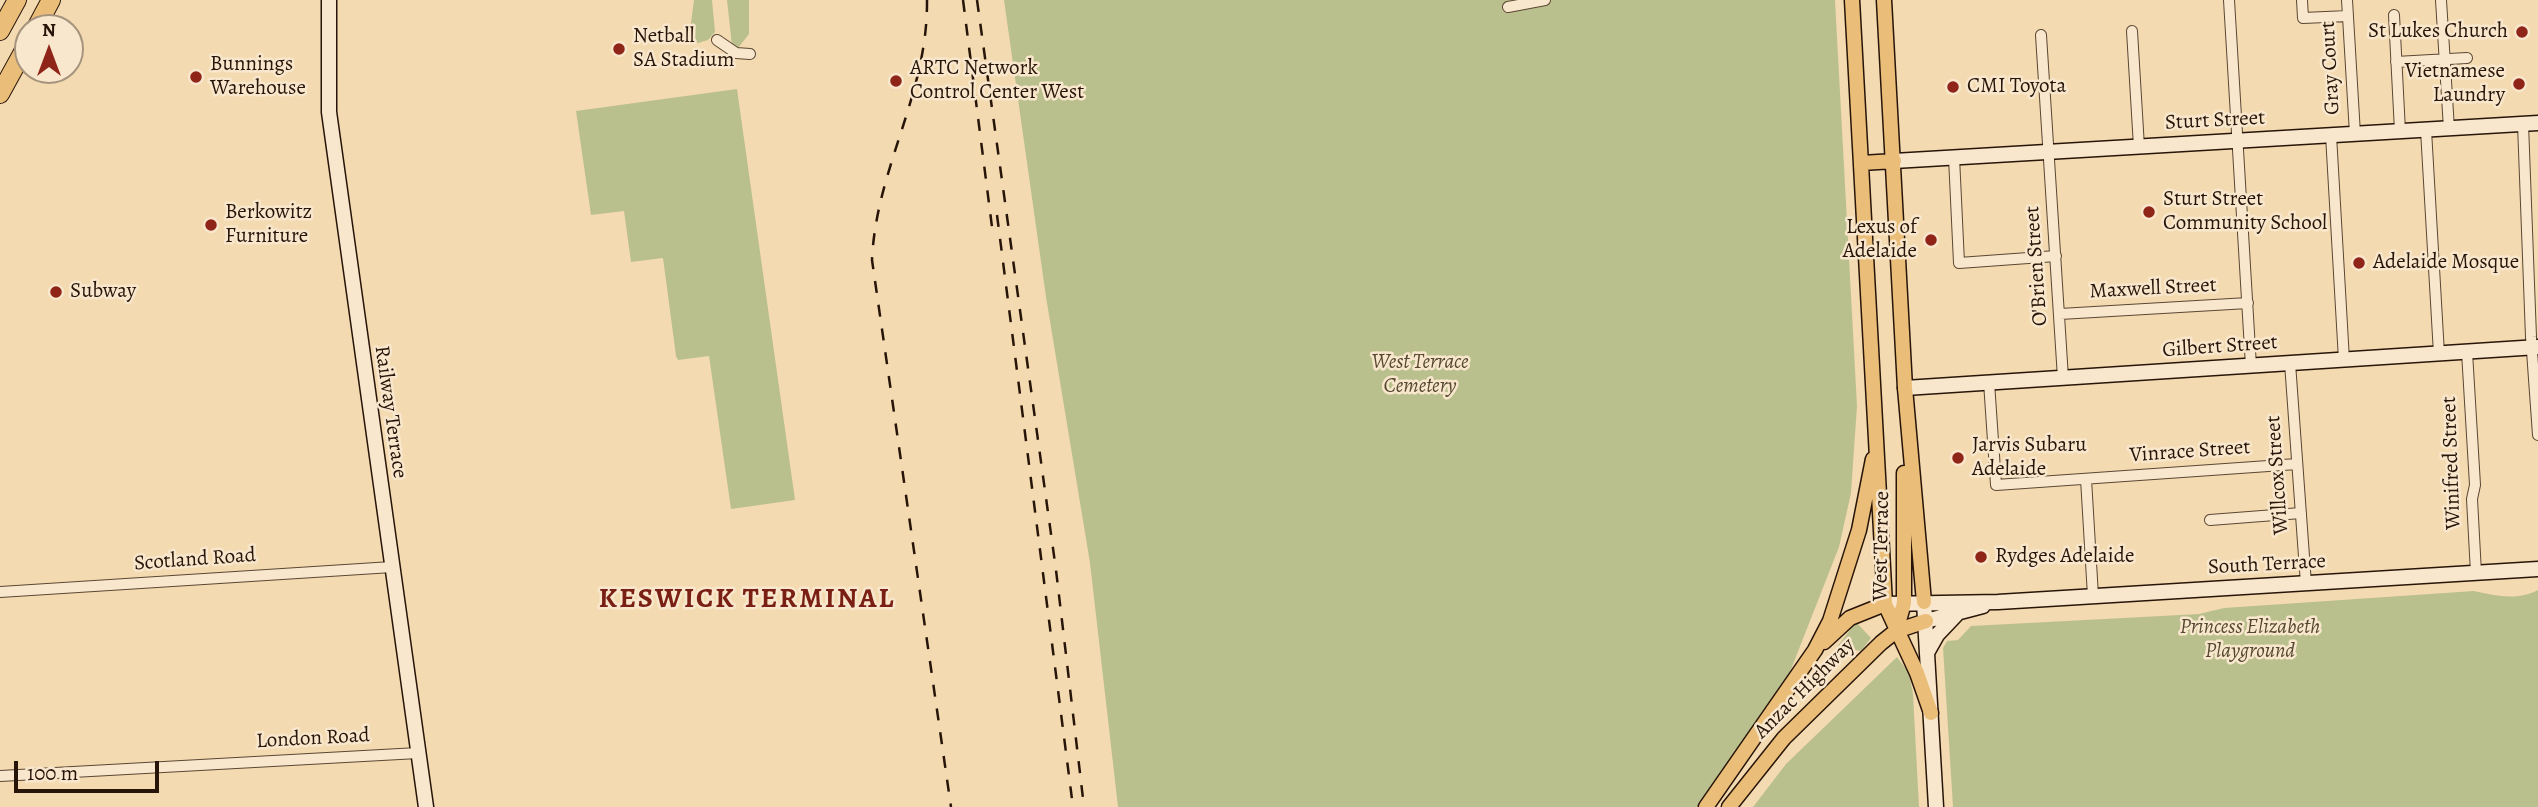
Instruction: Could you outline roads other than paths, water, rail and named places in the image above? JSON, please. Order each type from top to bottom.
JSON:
[{"type":"highway","points":[[0,31],[16,0]]},
{"type":"highway","points":[[0,94],[14,68]]},
{"type":"main road","name":"Railway Terrace","points":[[329,0],[329,112],[426,807]]},
{"type":"main road","name":"Railway Terrace","points":[[328,22],[336,0]]},
{"type":"main road","name":"West Terrace","points":[[1852,0],[1885,604],[1896,631]]},
{"type":"main road","name":"West Terrace","points":[[1884,0],[1895,161],[1905,388],[1924,601]]},
{"type":"main road","name":"Sturt Street","points":[[1895,161],[2531,124]]},
{"type":"main road","points":[[1862,163],[1895,161]]},
{"type":"main road","name":"Gilbert Street","points":[[1905,388],[2535,348]]},
{"type":"main road","name":"West Terrace","points":[[1896,631],[1904,603],[1905,388]]},
{"type":"main road","name":"West Terrace","points":[[1815,650],[1833,614],[1851,559],[1877,433]]},
{"type":"main road","name":"South Terrace","points":[[1885,604],[1924,601],[1998,602],[2538,569]]},
{"type":"main road","points":[[1924,601],[1936,807]]},
{"type":"main road","name":"South Terrace","points":[[1926,621],[1998,602]]},
{"type":"main road","points":[[1815,650],[1850,618],[1885,604]]},
{"type":"main road","points":[[1927,652],[1937,635],[1957,614]]},
{"type":"main road","name":"Anzac Highway","points":[[1729,807],[1784,738],[1896,631],[1926,621]]},
{"type":"main road","points":[[1896,631],[1917,673],[1931,713]]},
{"type":"main road","name":"Anzac Highway","points":[[1706,807],[1815,650]]},
{"type":"street","points":[[1508,7],[1545,0]]},
{"type":"street","points":[[2229,0],[2251,366]]},
{"type":"street","points":[[2302,0],[2303,18],[2348,16]]},
{"type":"street","name":"Gray Court","points":[[2347,0],[2355,134]]},
{"type":"street","points":[[2441,0],[2449,129]]},
{"type":"street","points":[[2394,15],[2400,131]]},
{"type":"street","points":[[2132,31],[2139,147]]},
{"type":"street","name":"O'Brien Street","points":[[2041,35],[2063,378]]},
{"type":"street","points":[[718,40],[736,53],[750,54]]},
{"type":"street","points":[[2396,62],[2467,58]]},
{"type":"street","points":[[2531,124],[2538,435]]},
{"type":"street","points":[[2426,130],[2439,354]]},
{"type":"street","points":[[2331,135],[2344,360]]},
{"type":"street","points":[[1954,157],[1959,263],[2056,256]]},
{"type":"street","name":"Maxwell Street","points":[[2060,313],[2248,303]]},
{"type":"street","name":"Winifred Street","points":[[2467,352],[2476,573]]},
{"type":"street","name":"Willcox Street","points":[[2290,363],[2306,584]]},
{"type":"street","name":"Vinrace Street","points":[[1989,382],[1996,485],[2297,464]]},
{"type":"street","points":[[2086,479],[2093,596]]},
{"type":"street","points":[[2210,520],[2301,513]]},
{"type":"street","name":"Scotland Road","points":[[0,592],[392,567]]},
{"type":"street","name":"London Road","points":[[0,776],[418,753]]},
{"type":"railway","points":[[927,0],[925,35],[919,68],[882,194],[872,260],[951,807]]},
{"type":"railway","points":[[963,0],[992,227]]},
{"type":"railway","points":[[977,0],[1056,570],[1084,807]]},
{"type":"railway","points":[[997,215],[1073,807]]},
{"type":"place","name":"St Lukes Church","points":[[2522,32]]},
{"type":"place","name":"Netball SA Stadium","points":[[619,49]]},
{"type":"place","name":"Bunnings Warehouse","points":[[196,77]]},
{"type":"place","name":"ARTC Network Control Center West","points":[[896,81]]},
{"type":"place","name":"Vietnamese Laundry","points":[[2519,84]]},
{"type":"place","name":"CMI Toyota","points":[[1953,87]]},
{"type":"place","name":"Sturt Street Community School","points":[[2149,212]]},
{"type":"place","name":"Berkowitz Furniture","points":[[211,225]]},
{"type":"place","name":"Lexus of Adelaide","points":[[1931,240]]},
{"type":"place","name":"Adelaide Mosque","points":[[2359,263]]},
{"type":"place","name":"Subway","points":[[56,292]]},
{"type":"place","name":"Jarvis Subaru Adelaide","points":[[1958,458]]},
{"type":"place","name":"Rydges Adelaide","points":[[1981,557]]},
{"type":"district","name":"KESWICK TERMINAL","points":[[747,600]]},
{"type":"park label","name":"West Terrace Cemetery","points":[[1420,375]]},
{"type":"park label","name":"Princess Elizabeth Playground","points":[[2250,640]]}]
